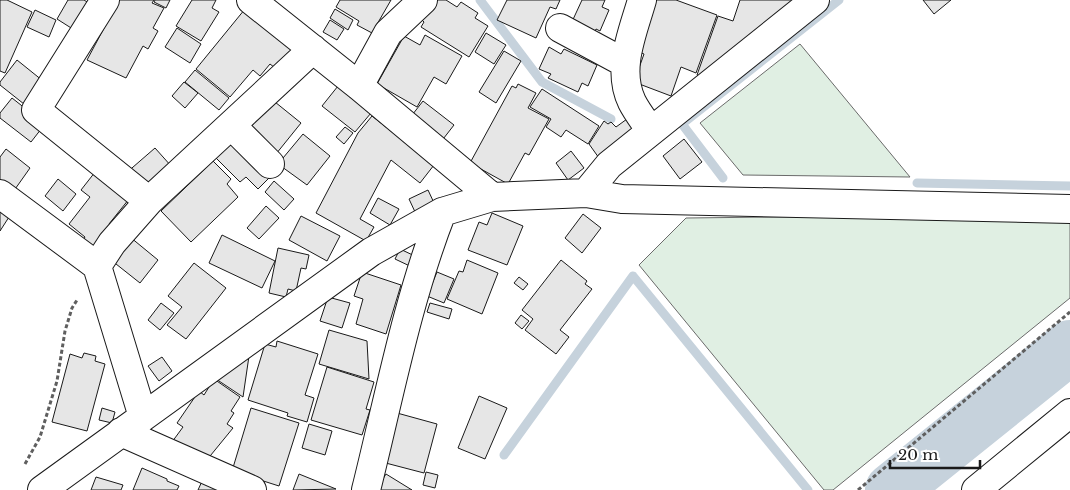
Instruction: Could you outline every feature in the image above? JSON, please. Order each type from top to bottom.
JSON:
[{"type":"street","points":[[105,0],[36,110],[149,201]]},
{"type":"street","points":[[359,86],[388,33],[423,0]]},
{"type":"street","points":[[642,0],[625,63],[625,82],[632,102],[651,131]]},
{"type":"street","points":[[586,193],[610,165],[815,0]]},
{"type":"street","points":[[262,4],[313,49],[492,197]]},
{"type":"street","points":[[560,28],[625,63]]},
{"type":"street","points":[[252,490],[132,424],[100,275],[112,243],[149,201],[313,49]]},
{"type":"street","points":[[232,126],[270,164]]},
{"type":"street","points":[[42,490],[371,252],[442,212],[492,197],[586,193],[622,199],[1070,209]]},
{"type":"street","points":[[0,194],[100,275]]},
{"type":"street","points":[[366,490],[404,336],[431,241],[442,212]]},
{"type":"street","points":[[976,490],[1070,413]]},
{"type":"path","points":[[23,469],[40,436],[57,381],[65,331],[72,308],[85,289],[100,275]]},
{"type":"path","points":[[858,490],[1070,312]]},
{"type":"green space","points":[[800,44],[910,177],[743,175],[700,123]]},
{"type":"green space","points":[[859,216],[1070,222],[1070,298],[833,490],[824,490],[639,265],[686,218]]},
{"type":"building","points":[[0,0],[7,0],[32,12],[5,73],[0,71]]},
{"type":"building","points":[[68,0],[84,0],[95,7],[79,33],[57,19]]},
{"type":"building","points":[[119,0],[154,0],[152,3],[164,8],[153,28],[158,31],[148,49],[143,46],[126,78],[87,60]]},
{"type":"building","points":[[155,0],[170,0],[166,8],[154,2]]},
{"type":"building","points":[[192,0],[216,0],[212,8],[219,12],[201,41],[176,26]]},
{"type":"building","points":[[340,0],[391,0],[372,33],[357,25],[359,21],[336,7]]},
{"type":"building","points":[[435,0],[446,0],[457,7],[461,2],[478,13],[475,18],[488,26],[469,57],[421,27],[424,22],[422,20]]},
{"type":"building","points":[[507,0],[560,0],[556,9],[550,7],[536,38],[497,20]]},
{"type":"building","points":[[582,0],[605,0],[602,7],[609,10],[600,31],[596,29],[593,36],[570,26]]},
{"type":"building","points":[[656,0],[676,0],[717,15],[696,73],[681,67],[671,96],[634,82],[644,54],[637,51]]},
{"type":"building","points":[[740,0],[795,0],[700,76],[697,75],[718,16],[733,21]]},
{"type":"building","points":[[923,0],[951,0],[934,14]]},
{"type":"building","points":[[245,9],[296,51],[279,71],[270,64],[260,76],[253,70],[230,97],[196,69]]},
{"type":"building","points":[[335,9],[353,20],[348,30],[330,18]]},
{"type":"building","points":[[35,10],[56,20],[49,37],[27,27]]},
{"type":"building","points":[[330,20],[344,29],[337,40],[323,32]]},
{"type":"building","points":[[177,28],[201,44],[190,63],[165,47]]},
{"type":"building","points":[[486,33],[506,45],[494,64],[475,52]]},
{"type":"building","points":[[425,35],[462,56],[446,84],[434,77],[417,107],[377,84],[404,36],[420,45]]},
{"type":"building","points":[[549,47],[561,54],[564,49],[597,65],[588,86],[582,83],[578,92],[548,78],[551,74],[539,69]]},
{"type":"building","points":[[504,51],[521,61],[496,103],[479,92]]},
{"type":"building","points":[[17,60],[48,85],[29,108],[0,85],[0,82]]},
{"type":"building","points":[[195,70],[229,98],[219,110],[185,82]]},
{"type":"building","points":[[184,82],[198,93],[185,108],[172,96]]},
{"type":"building","points":[[518,84],[536,93],[528,108],[549,119],[529,155],[525,153],[508,184],[470,163],[512,86],[516,88]]},
{"type":"building","points":[[338,86],[371,113],[355,132],[322,106]]},
{"type":"building","points":[[542,89],[599,126],[588,144],[566,130],[561,137],[546,127],[551,119],[530,107]]},
{"type":"building","points":[[12,98],[45,124],[31,142],[0,118],[0,113]]},
{"type":"building","points":[[423,101],[454,125],[440,143],[409,119]]},
{"type":"building","points":[[275,102],[301,123],[276,154],[250,128],[270,104],[272,106]]},
{"type":"building","points":[[372,116],[434,165],[420,183],[391,160],[360,219],[374,227],[366,241],[316,213],[358,133]]},
{"type":"building","points":[[627,119],[636,130],[599,158],[589,144],[604,121],[608,124],[611,122],[616,127]]},
{"type":"building","points":[[345,127],[353,133],[344,144],[336,137]]},
{"type":"building","points":[[303,134],[330,156],[307,185],[278,164]]},
{"type":"building","points":[[234,139],[271,176],[258,189],[246,177],[240,182],[215,157]]},
{"type":"building","points":[[684,139],[702,162],[680,179],[663,156]]},
{"type":"building","points":[[155,148],[172,167],[146,190],[125,174]]},
{"type":"building","points":[[6,149],[30,168],[13,192],[0,182],[0,157]]},
{"type":"building","points":[[571,151],[584,168],[568,180],[556,163]]},
{"type":"building","points":[[213,161],[231,179],[227,184],[238,197],[191,242],[161,211]]},
{"type":"building","points":[[99,167],[133,194],[109,224],[113,227],[95,249],[83,240],[85,237],[69,224],[90,197],[81,190]]},
{"type":"building","points":[[58,179],[76,194],[63,211],[45,196]]},
{"type":"building","points":[[274,181],[294,199],[284,210],[265,192]]},
{"type":"building","points":[[428,190],[435,205],[416,214],[409,199]]},
{"type":"building","points":[[378,198],[399,209],[390,225],[370,213]]},
{"type":"building","points":[[266,206],[279,218],[259,239],[247,228]]},
{"type":"building","points":[[0,211],[9,217],[0,231]]},
{"type":"building","points":[[492,213],[523,226],[507,265],[468,250],[479,222],[487,225]]},
{"type":"building","points":[[583,214],[601,228],[582,253],[565,238]]},
{"type":"building","points":[[301,216],[340,236],[327,261],[289,240]]},
{"type":"building","points":[[222,235],[275,261],[262,288],[209,263]]},
{"type":"building","points":[[130,237],[158,260],[140,283],[111,260]]},
{"type":"building","points":[[278,248],[309,255],[306,269],[301,268],[296,291],[288,289],[286,297],[269,293]]},
{"type":"building","points":[[400,249],[419,258],[414,268],[395,259]]},
{"type":"building","points":[[467,260],[498,273],[482,314],[447,299],[459,271],[463,272]]},
{"type":"building","points":[[561,260],[587,281],[585,284],[592,289],[560,330],[569,337],[556,354],[525,330],[533,319],[522,310]]},
{"type":"building","points":[[194,263],[226,288],[186,339],[167,325],[182,307],[168,296]]},
{"type":"building","points":[[362,272],[401,285],[386,334],[356,324],[363,299],[354,296]]},
{"type":"building","points":[[437,272],[454,279],[444,303],[427,296]]},
{"type":"building","points":[[519,277],[528,284],[523,290],[514,283]]},
{"type":"building","points":[[328,297],[350,303],[342,328],[320,321]]},
{"type":"building","points":[[161,303],[174,313],[160,330],[148,320]]},
{"type":"building","points":[[430,303],[452,309],[449,319],[427,312]]},
{"type":"building","points":[[521,315],[529,321],[522,329],[515,323]]},
{"type":"building","points":[[329,330],[367,341],[369,379],[319,364]]},
{"type":"building","points":[[277,341],[318,354],[305,395],[314,398],[307,422],[287,416],[288,413],[248,400],[265,344],[276,347]]},
{"type":"building","points":[[84,353],[96,356],[95,361],[105,364],[87,431],[52,422],[70,354],[82,358]]},
{"type":"building","points":[[249,356],[243,397],[216,379]]},
{"type":"building","points":[[162,357],[172,371],[159,381],[148,366]]},
{"type":"building","points":[[327,367],[374,382],[366,409],[370,410],[362,435],[311,420]]},
{"type":"building","points":[[214,379],[240,397],[231,411],[234,413],[227,424],[233,428],[206,461],[172,442],[183,427],[177,423],[199,391],[204,395]]},
{"type":"building","points":[[479,396],[507,408],[485,459],[458,448]]},
{"type":"building","points":[[102,408],[115,412],[112,423],[99,420]]},
{"type":"building","points":[[251,408],[299,423],[279,486],[232,471]]},
{"type":"building","points":[[397,413],[437,424],[424,473],[378,461]]},
{"type":"building","points":[[309,424],[332,431],[325,455],[302,448]]},
{"type":"building","points":[[142,468],[179,486],[177,490],[133,490]]},
{"type":"building","points":[[426,472],[438,475],[435,488],[423,485]]},
{"type":"building","points":[[299,474],[336,489],[293,490]]},
{"type":"building","points":[[386,474],[412,490],[376,490]]},
{"type":"building","points":[[96,477],[123,485],[121,490],[91,490]]},
{"type":"building","points":[[203,479],[227,490],[198,490]]},
{"type":"waterway","points":[[480,0],[542,82],[611,119]]},
{"type":"waterway","points":[[723,178],[682,124],[839,0]]},
{"type":"waterway","points":[[917,183],[1070,186]]},
{"type":"waterway","points":[[504,455],[633,276],[808,490]]},
{"type":"waterway","points":[[892,490],[1070,347]]}]
